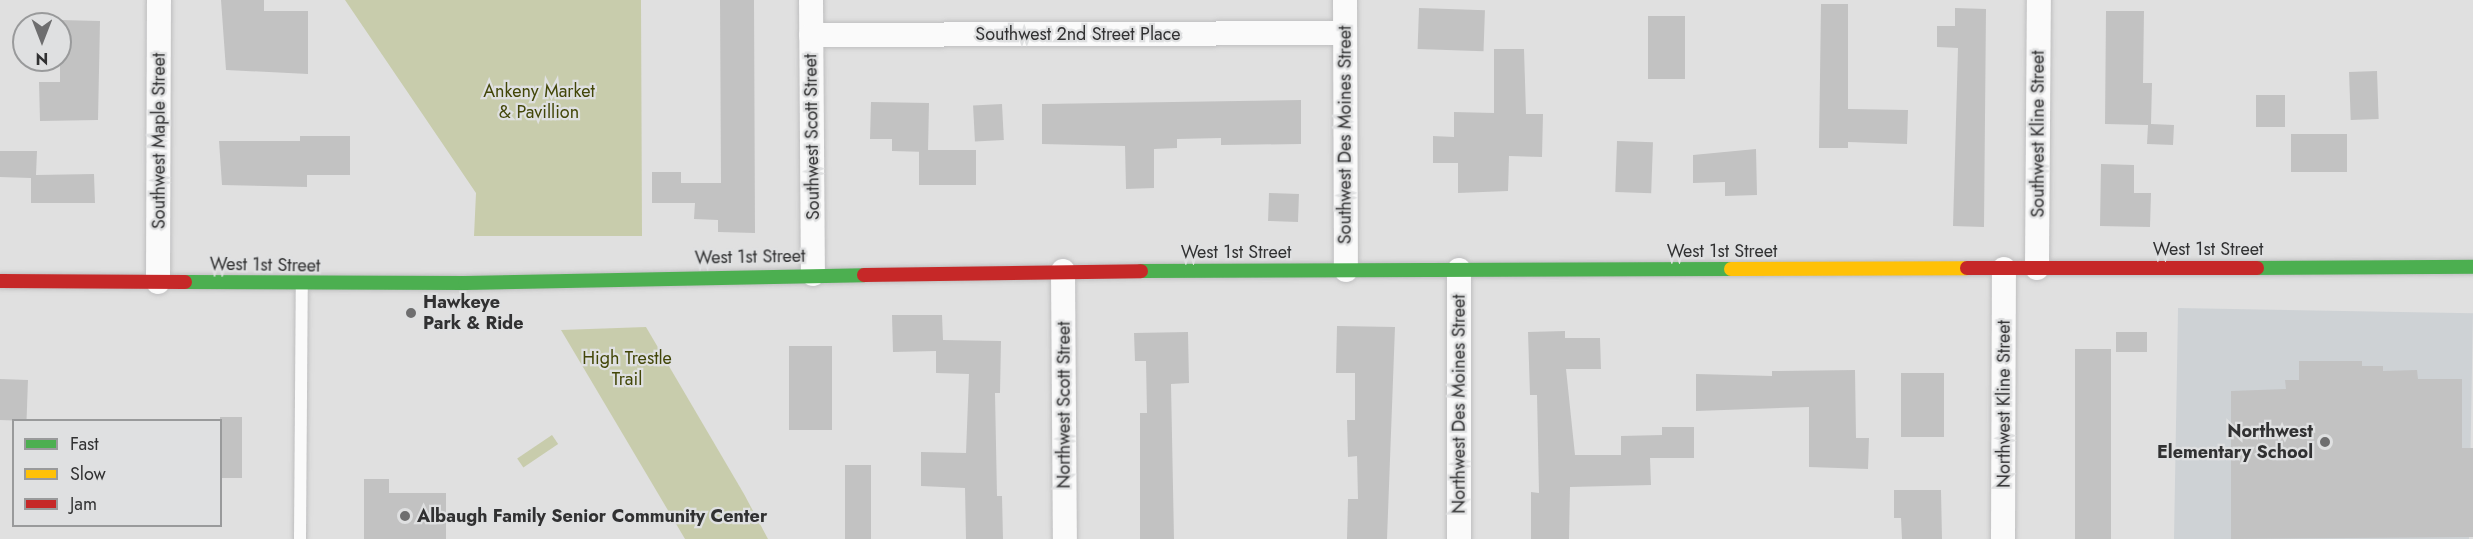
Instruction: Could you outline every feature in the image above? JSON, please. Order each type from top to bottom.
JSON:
[{"type":"main road","name":"West 1st Street","points":[[0,281],[302,284],[1063,271],[2473,267]]},
{"type":"street","name":"Southwest Maple Street","points":[[158,282],[159,0]]},
{"type":"street","name":"Southwest Scott Street","points":[[811,0],[813,274]]},
{"type":"street","name":"Southwest Des Moines Street","points":[[1345,0],[1346,270]]},
{"type":"street","name":"Southwest Kline Street","points":[[2037,268],[2039,0]]},
{"type":"street","name":"Southwest 2nd Street Place","points":[[811,34],[1345,33]]},
{"type":"street","name":"Northwest Kline Street","points":[[2004,269],[2004,539]]},
{"type":"street","name":"Northwest Des Moines Street","points":[[1459,270],[1459,539]]},
{"type":"street","name":"Northwest Scott Street","points":[[1063,271],[1065,539]]},
{"type":"lane","points":[[300,539],[302,284]]},
{"type":"shaded area","name":"Northwest Elementary School","points":[[2178,308],[2473,313],[2469,539],[2174,539]]},
{"type":"green space","name":"Ankeny Market & Pavillion","points":[[345,0],[641,0],[642,236],[474,236],[476,193]]},
{"type":"green space","name":"High Trestle Trail","points":[[646,327],[768,539],[685,539],[561,330]]},
{"type":"green space","points":[[552,435],[558,444],[523,468],[517,458]]},
{"type":"building","points":[[221,0],[264,0],[264,11],[308,11],[308,74],[226,70]]},
{"type":"building","points":[[720,0],[754,0],[755,233],[718,232],[718,220],[694,219],[695,203],[652,203],[652,172],[681,172],[681,183],[721,183]]},
{"type":"building","points":[[1821,4],[1848,4],[1848,109],[1908,110],[1907,144],[1848,142],[1848,148],[1819,148]]},
{"type":"building","points":[[1419,8],[1485,10],[1484,51],[1418,49]]},
{"type":"building","points":[[1955,8],[1986,9],[1984,227],[1953,226],[1958,48],[1937,47],[1937,26],[1955,26]]},
{"type":"building","points":[[2106,11],[2144,11],[2143,83],[2152,83],[2151,124],[2174,125],[2173,145],[2147,144],[2148,125],[2105,124]]},
{"type":"building","points":[[1648,16],[1685,16],[1685,79],[1648,79]]},
{"type":"building","points":[[72,20],[100,21],[98,120],[40,121],[39,82],[60,82],[60,72],[72,72]]},
{"type":"building","points":[[1494,49],[1524,49],[1526,114],[1543,114],[1542,157],[1509,156],[1508,191],[1458,193],[1458,163],[1433,163],[1433,136],[1454,137],[1454,112],[1494,113]]},
{"type":"building","points":[[2377,71],[2379,119],[2351,120],[2349,72]]},
{"type":"building","points":[[2256,95],[2285,95],[2285,127],[2256,127]]},
{"type":"building","points":[[1301,100],[1301,144],[1221,145],[1221,138],[1177,139],[1177,148],[1154,149],[1154,188],[1126,189],[1125,146],[1042,144],[1042,104]]},
{"type":"building","points":[[871,102],[929,103],[928,152],[892,151],[892,139],[870,139]]},
{"type":"building","points":[[1002,104],[1004,140],[975,141],[973,106]]},
{"type":"building","points":[[2291,134],[2347,134],[2347,172],[2291,172]]},
{"type":"building","points":[[300,136],[350,136],[350,175],[307,175],[307,187],[222,185],[219,141],[300,141]]},
{"type":"building","points":[[1617,141],[1653,142],[1651,193],[1615,192]]},
{"type":"building","points":[[1756,149],[1757,195],[1725,196],[1725,182],[1693,183],[1693,155]]},
{"type":"building","points":[[919,150],[976,150],[976,185],[919,185]]},
{"type":"building","points":[[0,151],[37,151],[36,175],[94,174],[95,203],[31,203],[31,178],[0,177]]},
{"type":"building","points":[[2101,164],[2134,165],[2134,193],[2151,193],[2150,227],[2100,226]]},
{"type":"building","points":[[1269,193],[1299,194],[1298,222],[1268,221]]},
{"type":"building","points":[[892,315],[942,315],[943,340],[1001,341],[1000,393],[995,393],[997,496],[1002,496],[1003,539],[966,539],[965,488],[921,486],[921,452],[966,453],[969,374],[936,373],[936,351],[893,352]]},
{"type":"building","points":[[1337,326],[1395,327],[1387,539],[1347,539],[1348,499],[1358,499],[1357,456],[1348,457],[1347,420],[1355,420],[1355,373],[1336,373]]},
{"type":"building","points":[[1565,331],[1565,338],[1600,338],[1601,369],[1566,369],[1575,455],[1621,455],[1621,436],[1662,435],[1662,427],[1694,427],[1694,458],[1650,458],[1651,485],[1570,487],[1569,539],[1531,539],[1531,492],[1539,493],[1537,395],[1530,395],[1528,332]]},
{"type":"building","points":[[1188,332],[1189,383],[1171,384],[1174,539],[1140,539],[1140,413],[1147,413],[1146,361],[1135,361],[1134,333]]},
{"type":"building","points":[[2116,332],[2147,332],[2147,352],[2116,352]]},
{"type":"building","points":[[789,346],[832,346],[832,430],[789,430]]},
{"type":"building","points":[[2075,349],[2111,349],[2111,539],[2075,539]]},
{"type":"building","name":"Northwest Elementary School","points":[[2299,361],[2362,361],[2362,366],[2383,366],[2383,371],[2417,370],[2418,379],[2462,379],[2462,448],[2473,448],[2473,537],[2231,539],[2231,391],[2286,389],[2285,380],[2299,380]]},
{"type":"building","points":[[1855,370],[1856,438],[1869,438],[1868,469],[1809,467],[1809,407],[1696,411],[1696,374],[1772,376],[1772,371]]},
{"type":"building","points":[[1901,373],[1944,373],[1944,437],[1901,437]]},
{"type":"building","points":[[0,379],[28,380],[27,419],[0,420]]},
{"type":"building","points":[[220,417],[242,417],[242,478],[222,478],[222,419]]},
{"type":"building","points":[[845,465],[871,465],[871,539],[845,539]]},
{"type":"building","name":"Albaugh Family Senior Community Center","points":[[364,479],[389,479],[389,493],[446,493],[446,539],[364,539]]},
{"type":"building","points":[[1894,490],[1941,490],[1942,539],[1902,539],[1901,518],[1894,518]]},
{"type":"traffic: fast","points":[[2257,268],[2473,267]]},
{"type":"traffic: fast","points":[[1141,271],[1731,269]]},
{"type":"traffic: fast","points":[[185,282],[465,283],[864,275]]},
{"type":"traffic: slow","points":[[1731,269],[1967,268]]},
{"type":"traffic: jam","points":[[1967,268],[2257,268]]},
{"type":"traffic: jam","points":[[864,275],[1141,271]]},
{"type":"traffic: jam","points":[[0,281],[185,282]]},
{"type":"place","name":"Hawkeye Park & Ride","points":[[411,313]]},
{"type":"place","name":"Northwest Elementary School","points":[[2325,442]]},
{"type":"place","name":"Albaugh Family Senior Community Center","points":[[405,516]]}]
